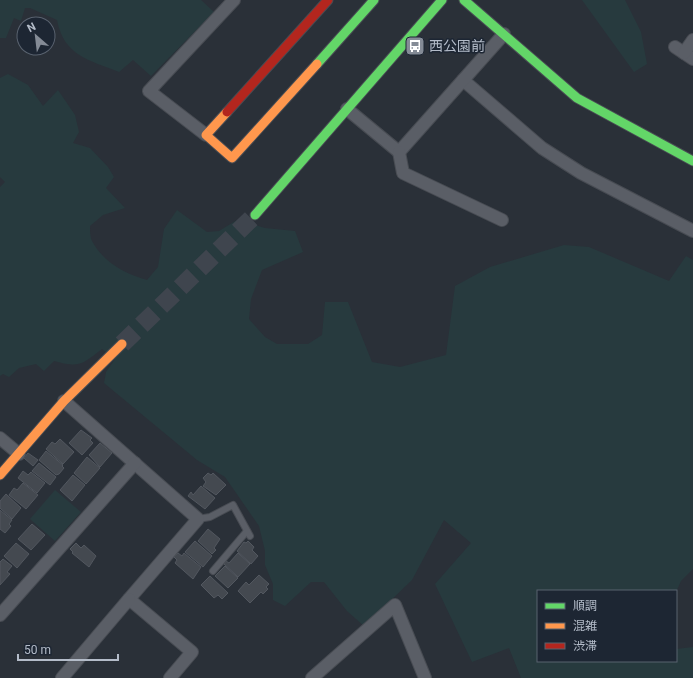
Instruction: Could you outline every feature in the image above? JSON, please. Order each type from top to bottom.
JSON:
[{"type":"street","points":[[234,0],[149,91],[206,135],[232,158],[374,0]]},
{"type":"street","points":[[206,135],[328,0]]},
{"type":"street","points":[[256,215],[442,0]]},
{"type":"street","points":[[464,0],[577,98],[624,125],[693,161]]},
{"type":"street","points":[[399,152],[504,34]]},
{"type":"street","points":[[684,53],[693,40]]},
{"type":"street","points":[[463,80],[542,148],[581,173],[693,231]]},
{"type":"street","points":[[347,109],[399,152],[403,173],[502,220]]},
{"type":"street","points":[[0,475],[64,401],[122,344]]},
{"type":"street","points":[[62,678],[198,519],[64,401]]},
{"type":"street","points":[[0,438],[19,454]]},
{"type":"street","points":[[0,615],[135,463]]},
{"type":"street","points":[[129,598],[192,652],[170,678]]},
{"type":"street","points":[[312,678],[395,605],[425,678]]},
{"type":"lane","points":[[198,519],[210,517],[233,505],[249,533],[213,571]]},
{"type":"green space","points":[[0,0],[201,0],[214,12],[151,76],[133,60],[119,72],[79,55],[65,42],[60,32],[56,16],[48,16],[30,8],[25,8],[23,16],[16,16],[16,19],[14,18],[6,38],[0,38]]},
{"type":"green space","points":[[582,0],[625,0],[641,32],[647,64],[634,72]]},
{"type":"green space","points":[[8,74],[28,85],[43,106],[58,90],[75,115],[79,132],[73,143],[90,148],[108,167],[114,177],[106,188],[125,208],[103,215],[90,226],[91,238],[102,255],[123,271],[147,280],[158,267],[164,229],[177,210],[207,232],[219,231],[237,220],[265,228],[295,231],[303,252],[262,270],[251,299],[249,319],[265,337],[277,344],[308,344],[322,335],[325,302],[348,302],[372,362],[400,367],[446,355],[455,286],[490,267],[564,245],[589,247],[669,281],[686,256],[693,260],[693,569],[681,581],[677,590],[537,590],[537,662],[677,662],[677,649],[693,647],[693,678],[521,678],[509,648],[472,662],[435,584],[471,543],[444,520],[412,580],[364,626],[347,611],[324,582],[311,582],[285,606],[273,600],[273,584],[265,565],[265,551],[259,526],[225,477],[197,460],[104,383],[106,372],[115,359],[102,349],[80,364],[54,361],[44,371],[36,364],[19,368],[9,377],[3,374],[0,376],[0,187],[5,182],[0,177],[0,78]]},
{"type":"green space","points":[[55,490],[81,512],[55,541],[30,519]]},
{"type":"building","points":[[81,430],[92,438],[90,440],[93,443],[82,455],[69,443]]},
{"type":"building","points":[[60,439],[74,452],[63,464],[46,449],[52,442],[55,444]]},
{"type":"building","points":[[100,443],[112,453],[100,467],[89,455]]},
{"type":"building","points":[[46,451],[63,465],[62,466],[64,468],[59,474],[56,475],[39,460]]},
{"type":"building","points":[[28,453],[38,460],[33,466],[24,458]]},
{"type":"building","points":[[87,457],[100,468],[86,484],[74,473]]},
{"type":"building","points":[[39,463],[56,477],[50,485],[32,471]]},
{"type":"building","points":[[23,471],[28,475],[31,472],[45,483],[37,493],[18,478]]},
{"type":"building","points":[[208,473],[211,475],[213,473],[226,485],[216,495],[203,486],[206,482],[203,478]]},
{"type":"building","points":[[73,475],[85,485],[72,501],[60,490]]},
{"type":"building","points":[[23,483],[38,495],[26,509],[9,495],[14,488],[17,490]]},
{"type":"building","points":[[201,486],[215,498],[205,509],[188,496],[191,492],[193,495]]},
{"type":"building","points":[[6,494],[21,508],[12,519],[0,508],[0,501]]},
{"type":"building","points":[[0,510],[12,520],[9,524],[11,526],[5,533],[0,529]]},
{"type":"building","points":[[32,524],[45,535],[31,550],[18,539]]},
{"type":"building","points":[[208,529],[220,539],[214,548],[216,550],[212,554],[198,541]]},
{"type":"building","points":[[195,541],[212,556],[203,567],[185,552]]},
{"type":"building","points":[[248,541],[254,547],[252,550],[258,556],[251,564],[237,551],[244,542],[246,543]]},
{"type":"building","points":[[16,543],[29,554],[17,568],[4,556]]},
{"type":"building","points":[[76,543],[81,548],[84,545],[96,556],[89,567],[72,553],[73,552],[70,549]]},
{"type":"building","points":[[178,553],[182,556],[184,553],[201,567],[193,579],[175,563],[177,560],[174,557]]},
{"type":"building","points":[[238,553],[250,564],[238,577],[224,564],[226,561],[229,563]]},
{"type":"building","points":[[3,559],[12,566],[7,572],[10,574],[0,585],[0,562]]},
{"type":"building","points":[[225,566],[238,578],[228,588],[215,576]]},
{"type":"building","points":[[259,575],[269,584],[266,587],[268,589],[263,594],[261,592],[250,603],[238,591],[246,582],[249,585]]},
{"type":"building","points":[[210,576],[228,593],[222,599],[218,595],[214,598],[201,585]]},
{"type":"tunnel","points":[[122,344],[255,215]]},
{"type":"traffic: fast","points":[[317,64],[374,0]]},
{"type":"traffic: fast","points":[[255,215],[442,0]]},
{"type":"traffic: fast","points":[[464,0],[577,98],[693,161]]},
{"type":"traffic: slow","points":[[227,112],[206,135],[232,158],[317,64]]},
{"type":"traffic: slow","points":[[0,475],[64,401],[122,344]]},
{"type":"traffic: jam","points":[[227,112],[328,0]]},
{"type":"place","name":"西公園前","points":[[415,46]]}]
